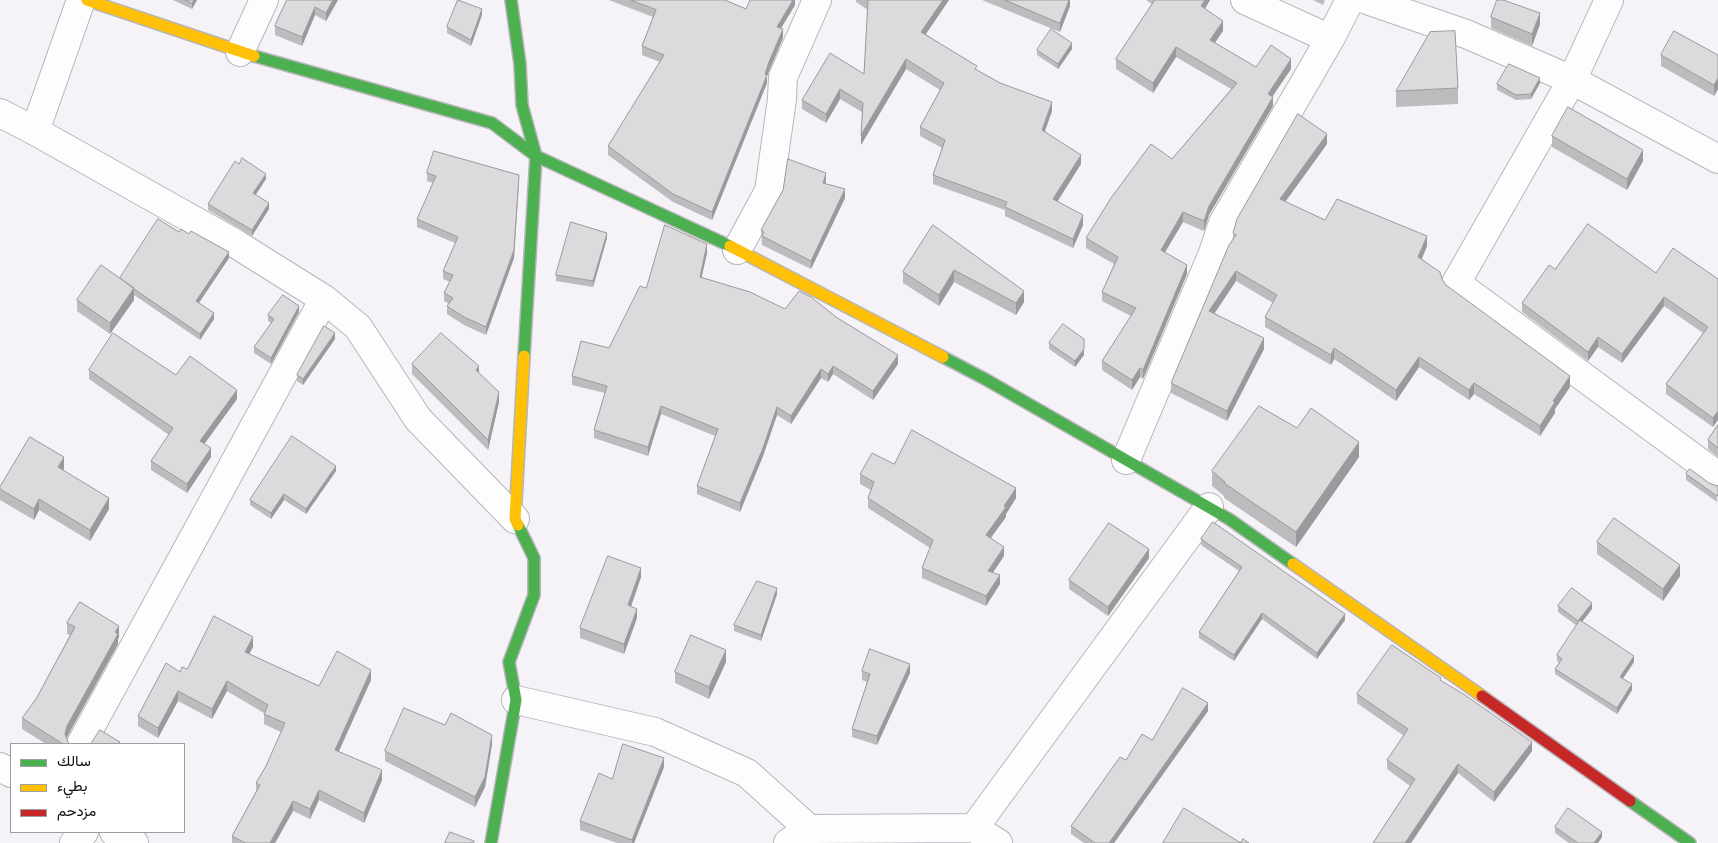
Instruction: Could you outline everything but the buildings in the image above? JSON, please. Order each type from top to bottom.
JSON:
[{"type":"street","points":[[35,131],[81,0]]},
{"type":"street","points":[[87,0],[240,52],[492,123],[536,156],[737,250],[985,380],[1230,519],[1690,843]]},
{"type":"street","points":[[240,52],[264,0]]},
{"type":"street","points":[[510,0],[520,64],[522,105],[536,156],[515,519]]},
{"type":"street","points":[[737,250],[769,191],[782,99],[783,77],[817,0]]},
{"type":"street","points":[[1245,0],[1330,38]]},
{"type":"street","points":[[1126,460],[1213,253],[1223,223],[1350,0]]},
{"type":"street","points":[[1367,0],[1466,34],[1572,80],[1718,159]]},
{"type":"street","points":[[1609,0],[1572,80],[1456,283],[1718,476]]},
{"type":"street","points":[[0,113],[236,244],[324,299],[358,327],[418,419],[515,519],[534,558],[534,595],[509,662],[516,700],[491,843]]},
{"type":"street","points":[[82,743],[324,299]]},
{"type":"street","points":[[974,828],[1209,507]]},
{"type":"street","points":[[516,700],[656,732],[747,773],[798,836],[974,828],[998,843]]},
{"type":"street","points":[[74,843],[83,833]]},
{"type":"street","points":[[116,833],[134,843]]},
{"type":"traffic: fast","points":[[511,0],[520,64],[522,105],[536,156],[524,356]]},
{"type":"traffic: fast","points":[[254,56],[492,123],[536,156],[730,246]]},
{"type":"traffic: fast","points":[[943,357],[985,379],[1229,519],[1293,564]]},
{"type":"traffic: fast","points":[[491,843],[516,700],[509,662],[534,595],[534,558],[518,525]]},
{"type":"traffic: fast","points":[[1630,801],[1690,843]]},
{"type":"traffic: slow","points":[[87,0],[254,56]]},
{"type":"traffic: slow","points":[[730,246],[943,357]]},
{"type":"traffic: slow","points":[[518,525],[515,519],[524,356]]},
{"type":"traffic: slow","points":[[1293,564],[1482,696]]},
{"type":"traffic: jam","points":[[1482,696],[1630,801]]}]
